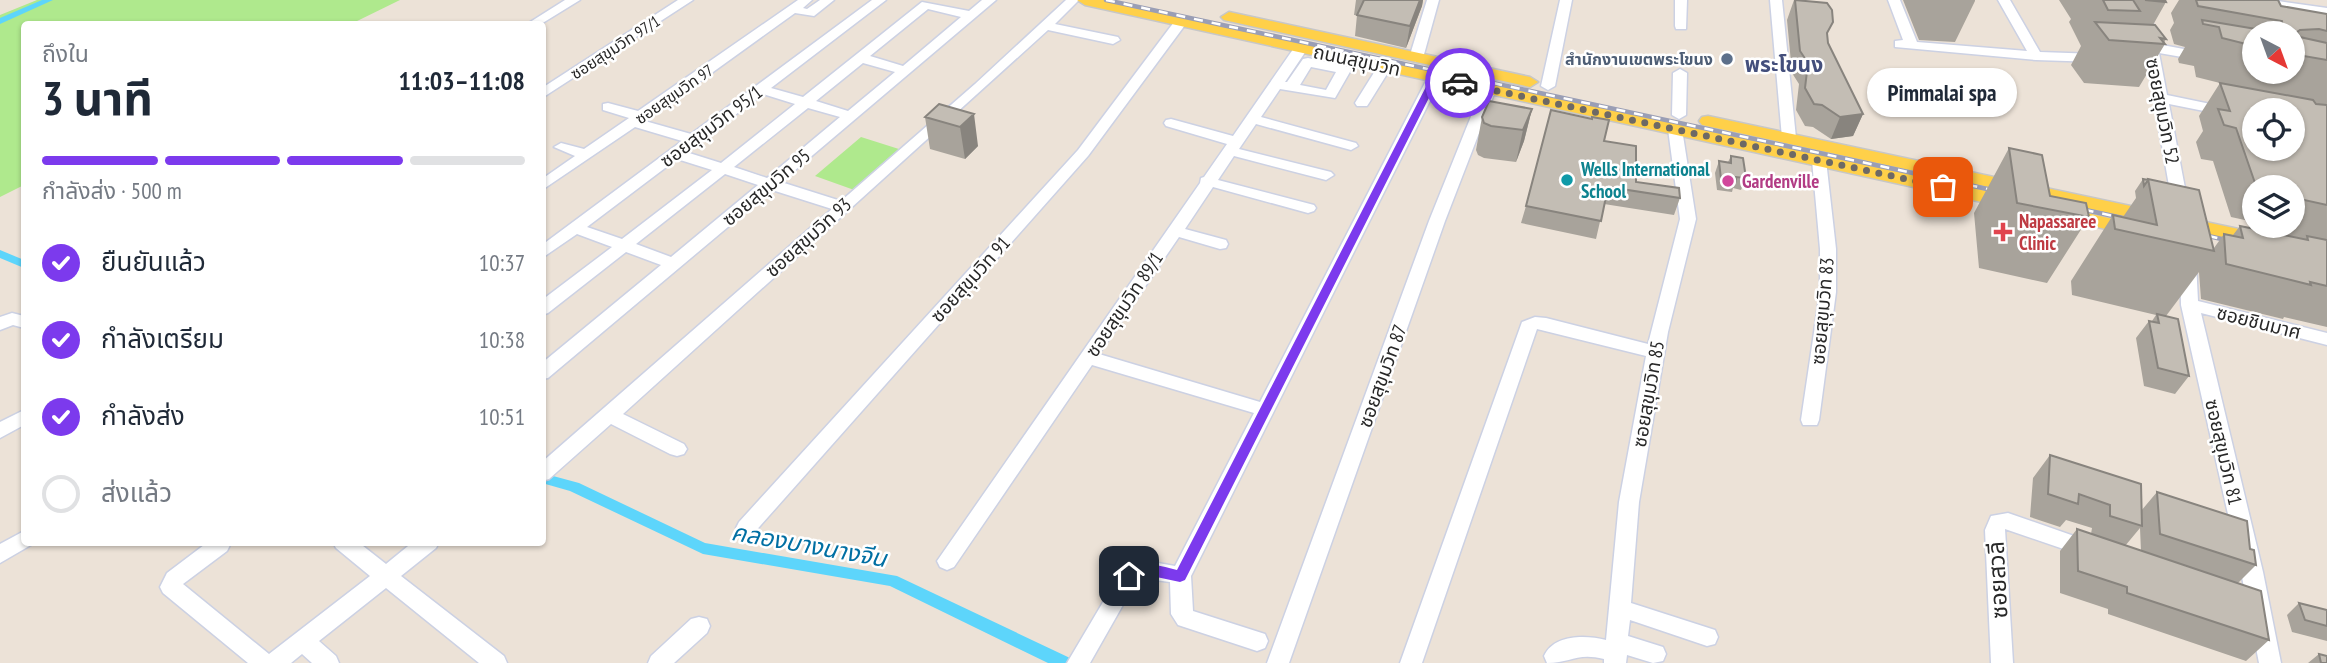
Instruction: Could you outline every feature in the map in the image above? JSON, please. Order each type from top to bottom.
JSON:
[{"type":"main road","name":"ถนนสุขุมวิท","points":[[1084,0],[1301,48],[1378,60],[1416,58],[1548,86],[1819,160],[2185,232]]},
{"type":"main road","name":"ถนนสุขุมวิท","points":[[1152,0],[1435,77],[1677,122],[1789,138],[2271,251]]},
{"type":"street","points":[[538,21],[575,0]]},
{"type":"street","name":"ซอยสุขุมวิท 97/1","points":[[546,91],[687,0]]},
{"type":"street","name":"ซอยสุขุมวิท 97","points":[[546,183],[806,0]]},
{"type":"street","points":[[793,9],[809,13],[828,0]]},
{"type":"street","name":"ซอยสุขุมวิท 95/1","points":[[546,250],[880,0]]},
{"type":"street","name":"ซอยสุขุมวิท 95","points":[[546,370],[990,0]]},
{"type":"street","name":"ซอยสุขุมวิท 93","points":[[546,471],[1048,26],[1073,0]]},
{"type":"street","points":[[1416,58],[1433,0]]},
{"type":"street","points":[[1548,86],[1566,0]]},
{"type":"street","points":[[1681,0],[1681,26]]},
{"type":"street","points":[[1776,0],[1789,138]]},
{"type":"street","points":[[1894,0],[1906,45],[2036,56],[2111,59]]},
{"type":"street","points":[[2004,0],[2036,56]]},
{"type":"street","name":"ซอยสุขุมวิท 52","points":[[2138,0],[2146,19],[2147,57],[2160,98],[2185,232]]},
{"type":"street","points":[[2245,0],[2327,12]]},
{"type":"street","points":[[546,306],[626,246],[926,5],[972,16]]},
{"type":"street","name":"ซอยสุขุมวิท 91","points":[[746,528],[1083,153],[1182,21]]},
{"type":"street","points":[[1048,26],[1113,40]]},
{"type":"street","name":"ซอยสุขุมวิท 89/1","points":[[947,561],[1088,358],[1206,181],[1252,120],[1284,86],[1301,48]]},
{"type":"street","points":[[2147,57],[2220,60]]},
{"type":"street","points":[[861,58],[906,71]]},
{"type":"street","points":[[1362,103],[1378,60]]},
{"type":"street","name":"ซอยสุขุมวิท 85","points":[[1616,653],[1629,502],[1656,352],[1688,219],[1677,122],[1680,74]]},
{"type":"street","points":[[1257,641],[1186,618],[1182,614],[1180,576],[1435,77]]},
{"type":"street","points":[[760,89],[851,116]]},
{"type":"street","name":"ซอยสุขุมวิท 87","points":[[1278,663],[1437,221],[1489,89]]},
{"type":"street","points":[[2160,98],[2242,115]]},
{"type":"street","points":[[608,107],[691,139]]},
{"type":"street","points":[[2172,119],[2171,107],[2242,121]]},
{"type":"street","points":[[1252,120],[1352,146]]},
{"type":"street","points":[[1171,123],[1233,147],[1326,175]]},
{"type":"street","points":[[561,147],[587,155]]},
{"type":"street","points":[[674,153],[842,207]]},
{"type":"street","name":"ซอยสุขุมวิท 83","points":[[1810,420],[1828,292],[1828,249],[1819,160]]},
{"type":"street","points":[[1206,181],[1308,208]]},
{"type":"street","points":[[575,228],[674,264]]},
{"type":"street","points":[[1174,230],[1220,244]]},
{"type":"street","name":"ซอยสุขุมวิท 81","points":[[2185,232],[2190,305],[2270,663]]},
{"type":"street","name":"ซอยชินมาศ","points":[[2190,305],[2327,339]]},
{"type":"street","points":[[0,324],[12,319],[21,321]]},
{"type":"street","points":[[1411,663],[1528,326],[1535,323],[1546,324],[1656,352]]},
{"type":"street","points":[[1088,358],[1265,410]]},
{"type":"street","points":[[609,415],[677,449]]},
{"type":"street","points":[[0,431],[21,419]]},
{"type":"street","name":"ซอยสวลี","points":[[2002,663],[1995,530],[1998,522],[2008,522],[2100,554]]},
{"type":"street","points":[[0,555],[21,541]]},
{"type":"street","points":[[219,546],[174,579],[171,587],[264,663]]},
{"type":"street","points":[[348,546],[496,663]]},
{"type":"street","points":[[274,663],[424,546]]},
{"type":"street","points":[[1079,659],[1129,576],[1138,570],[1147,569],[1180,576]]},
{"type":"street","points":[[2232,599],[2259,607]]},
{"type":"street","points":[[1620,608],[1707,637]]},
{"type":"street","points":[[659,663],[699,626]]},
{"type":"street","points":[[302,640],[328,663]]},
{"type":"street","points":[[1555,656],[1564,649],[1582,645],[1616,653],[1655,654]]},
{"type":"green space","points":[[37,0],[400,0],[357,21],[21,21],[21,186],[0,197],[0,15]]},
{"type":"green space","points":[[861,137],[902,150],[857,191],[815,176]]},
{"type":"building","points":[[1364,0],[1420,0],[1410,26],[1357,15]]},
{"type":"building","points":[[1795,0],[1827,3],[1832,10],[1833,22],[1827,33],[1828,43],[1863,114],[1840,117],[1822,105],[1814,104],[1805,88],[1808,63],[1800,51]]},
{"type":"building","points":[[2103,0],[2133,0],[2140,11],[2108,10]]},
{"type":"building","points":[[2196,0],[2278,0],[2281,6],[2327,14],[2327,31],[2305,30],[2305,21],[2282,21],[2198,6]]},
{"type":"building","points":[[2202,20],[2242,27],[2242,43],[2222,38],[2219,27],[2203,24]]},
{"type":"building","points":[[2095,22],[2155,25],[2166,39],[2160,38],[2165,44],[2109,40]]},
{"type":"building","points":[[2305,38],[2327,43],[2327,60],[2305,56]]},
{"type":"building","points":[[2220,83],[2302,98],[2242,98],[2242,145],[2236,128],[2224,125],[2218,109],[2230,111]]},
{"type":"building","points":[[2305,99],[2313,100],[2316,104],[2327,105],[2327,205],[2305,200],[2305,175],[2252,175],[2247,161],[2305,161]]},
{"type":"building","points":[[1489,101],[1532,109],[1523,130],[1484,123],[1482,117]]},
{"type":"building","points":[[939,104],[974,114],[960,127],[925,117]]},
{"type":"building","name":"Wells International School","points":[[1551,110],[1609,120],[1604,141],[1636,146],[1636,182],[1679,188],[1680,198],[1608,187],[1601,221],[1526,206]]},
{"type":"building","points":[[2009,148],[2042,155],[2050,196],[2086,203],[2089,217],[2017,203]]},
{"type":"building","points":[[1731,156],[1743,158],[1746,178],[1736,177],[1736,181],[1721,179],[1719,161],[1731,163]]},
{"type":"building","points":[[2148,179],[2199,190],[2214,251],[2115,229],[2113,215],[2157,225]]},
{"type":"building","points":[[2224,234],[2242,238],[2308,240],[2307,236],[2327,240],[2327,286],[2310,282],[2311,285],[2226,264]]},
{"type":"building","points":[[2157,314],[2178,319],[2189,376],[2158,368],[2149,321],[2159,323]]},
{"type":"building","points":[[2050,455],[2141,484],[2142,526],[2110,516],[2110,505],[2079,494],[2078,504],[2048,494]]},
{"type":"building","points":[[2157,492],[2247,521],[2250,549],[2254,550],[2256,565],[2160,534]]},
{"type":"building","points":[[2077,529],[2261,591],[2269,640],[2127,593],[2127,587],[2078,571]]},
{"type":"building","points":[[2299,603],[2327,610],[2327,626],[2305,620]]},
{"type":"building","points":[[2319,654],[2327,656],[2327,663],[2321,663]]},
{"type":"waterway","points":[[0,21],[49,0]]},
{"type":"waterway","name":"คลองบางนางจีน","points":[[0,254],[21,263]]},
{"type":"waterway","name":"คลองบางนางจีน","points":[[546,479],[574,487],[703,548],[892,580],[1064,663]]},
{"type":"railway","points":[[1106,0],[2006,193]]},
{"type":"railway","points":[[2067,206],[2132,220]]},
{"type":"railway","points":[[2191,232],[2239,243]]},
{"type":"way so far","points":[[1460,83],[1943,187]]},
{"type":"place","name":"สำนักงานเขตพระโขนง","points":[[1727,59]]},
{"type":"place","name":"Wells International School","points":[[1567,180]]},
{"type":"place","name":"Gardenville","points":[[1728,181]]},
{"type":"place","name":"Pimmalai spa","points":[[1943,187]]},
{"type":"place","name":"Napassaree Clinic","points":[[2003,232]]},
{"type":"district","name":"พระโขนง","points":[[1784,64]]},
{"type":"route","points":[[1129,576],[1138,570],[1147,569],[1180,576],[1435,77],[1460,83]]}]
